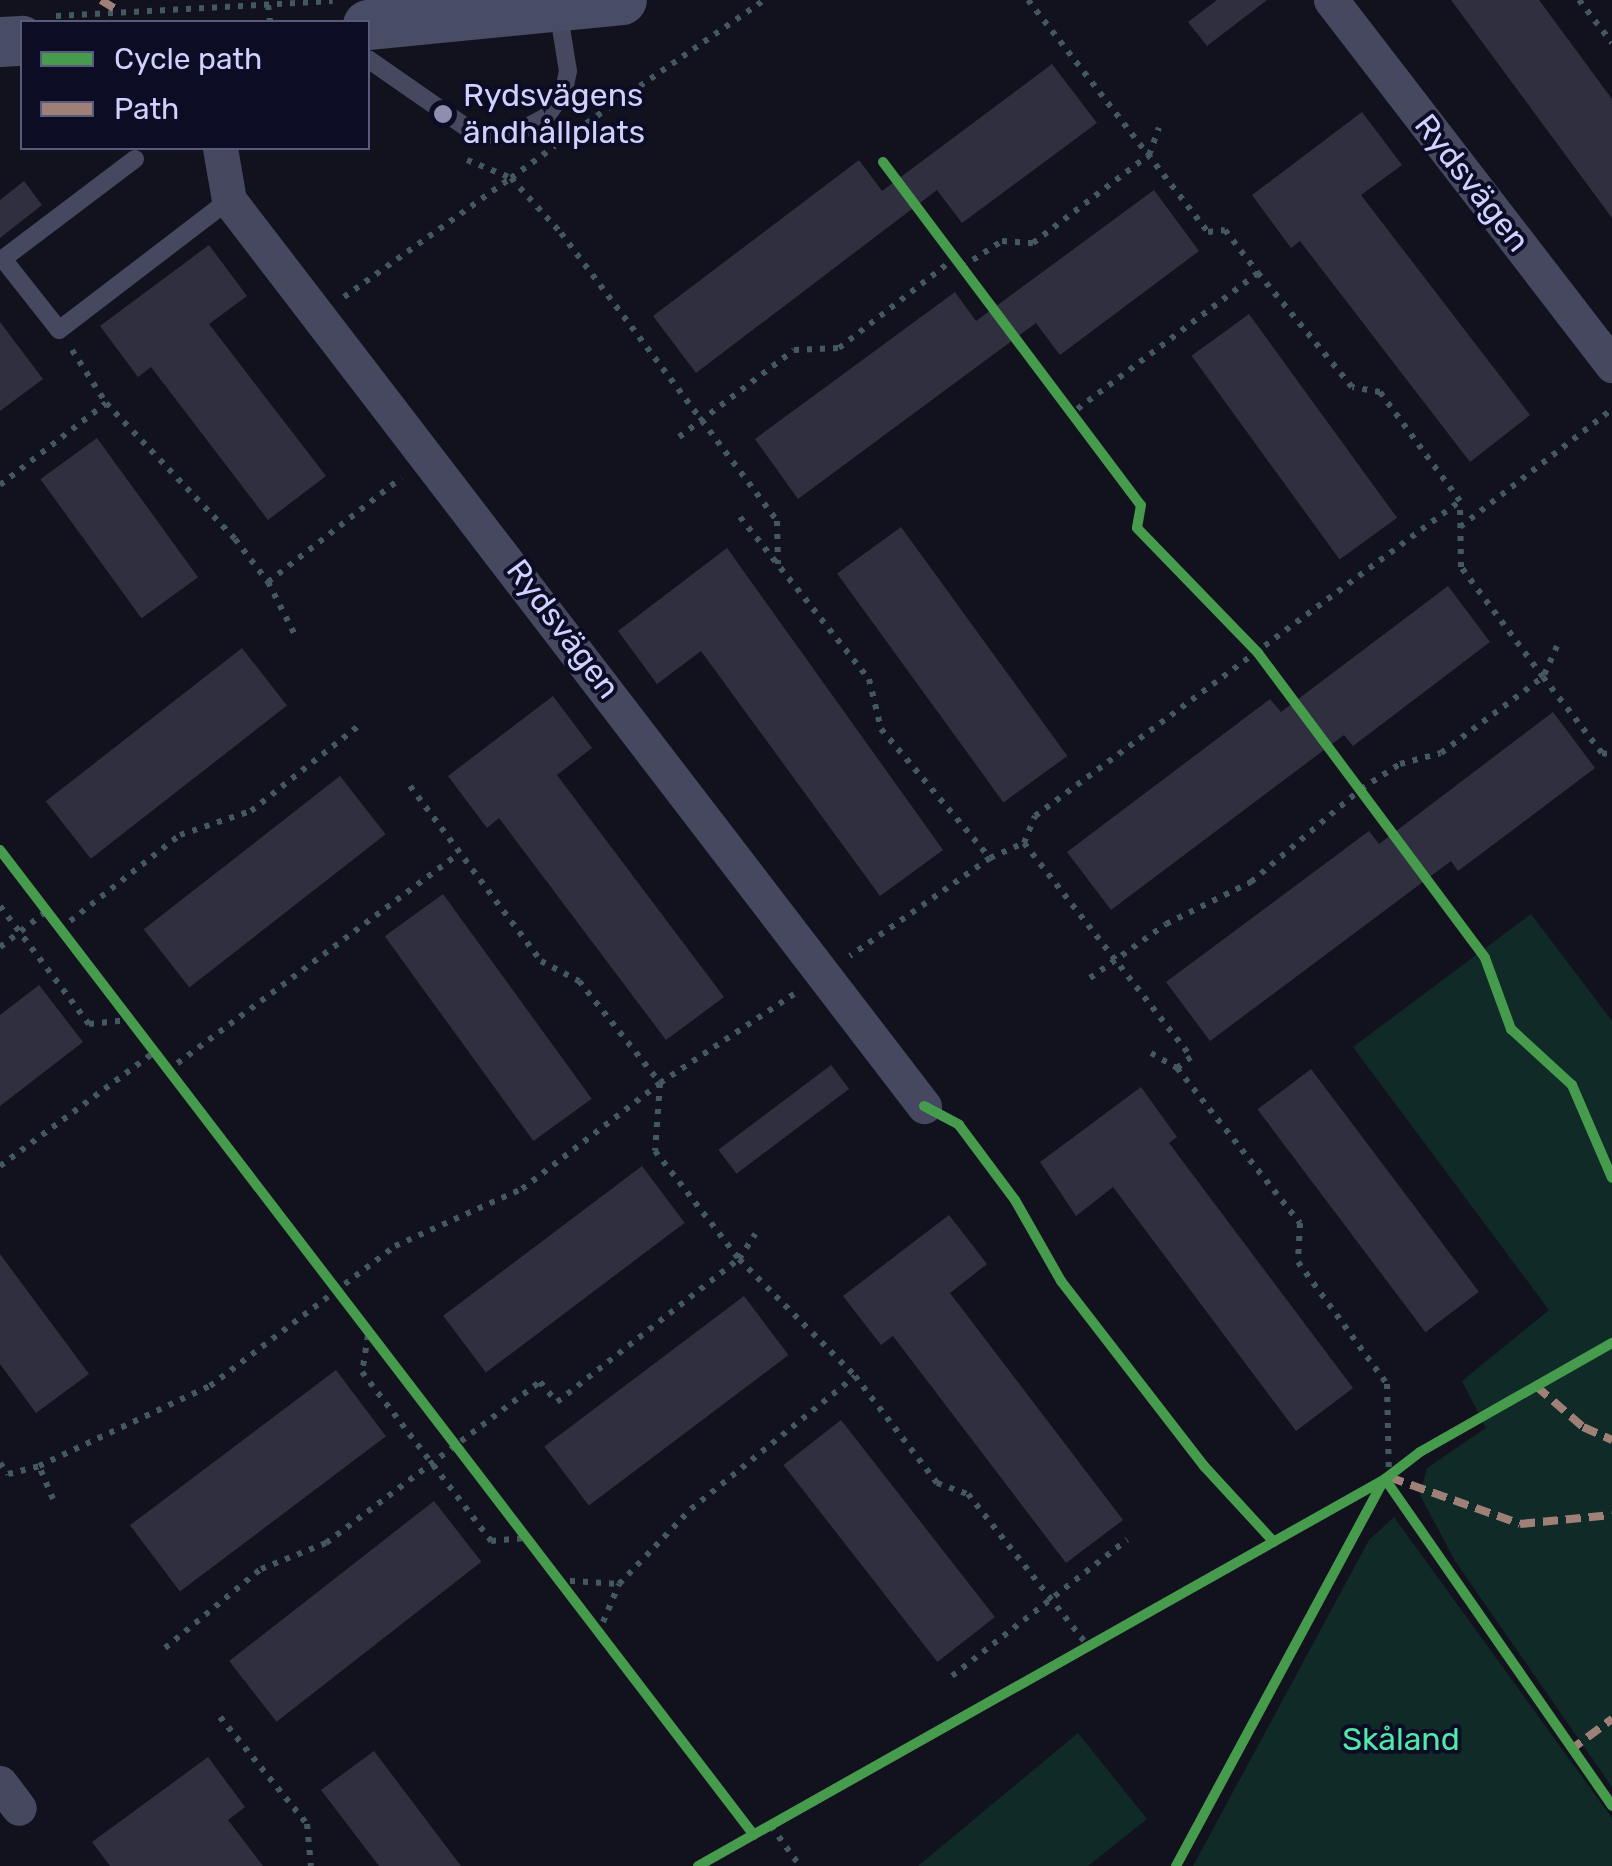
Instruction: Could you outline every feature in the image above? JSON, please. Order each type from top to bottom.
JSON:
[{"type":"street","points":[[370,25],[558,10],[622,0]]},
{"type":"street","name":"Rydsvägen","points":[[1332,0],[1612,366]]},
{"type":"street","name":"Rydsvägen","points":[[220,150],[229,200],[430,456],[924,1106]]},
{"type":"lane","points":[[370,60],[473,132],[508,137],[546,117],[564,91],[568,71],[558,10]]},
{"type":"lane","points":[[135,159],[4,259],[60,330],[229,200]]},
{"type":"path","points":[[136,20],[354,0]]},
{"type":"path","points":[[319,315],[764,0]]},
{"type":"path","points":[[1028,0],[1208,232],[1225,230],[1352,387],[1380,392],[1460,501],[1460,567],[1602,754],[1612,755]]},
{"type":"path","points":[[1579,0],[1612,42]]},
{"type":"path","points":[[268,5],[270,20]]},
{"type":"path","points":[[962,267],[1002,240],[1033,243],[1149,155],[1159,128]]},
{"type":"path","points":[[463,158],[511,178],[561,232],[777,521],[778,564]]},
{"type":"path","points":[[679,437],[794,350],[840,348],[954,258]]},
{"type":"path","points":[[1072,413],[1258,273]]},
{"type":"path","points":[[60,330],[106,403],[268,582],[295,635]]},
{"type":"path","points":[[0,484],[106,403]]},
{"type":"path","points":[[1460,527],[1612,409]]},
{"type":"path","points":[[268,582],[430,456]]},
{"type":"path","points":[[0,1463],[8,1474],[39,1466],[210,1386],[395,1246],[522,1188],[660,1083],[990,858],[1024,843],[1034,816],[1460,501]]},
{"type":"path","points":[[740,517],[869,679],[881,729],[990,858]]},
{"type":"path","points":[[1090,978],[1166,924],[1251,882],[1361,789],[1400,764],[1441,753],[1543,676],[1557,646]]},
{"type":"path","points":[[60,930],[180,835],[251,811],[362,723]]},
{"type":"path","points":[[410,786],[541,961],[580,981],[660,1083],[655,1151],[739,1259],[855,1376],[937,1483],[968,1494],[1088,1646]]},
{"type":"path","points":[[1024,843],[1192,1057],[1177,1068]]},
{"type":"path","points":[[166,1070],[458,854]]},
{"type":"path","points":[[0,906],[89,1024],[129,1020]]},
{"type":"path","points":[[0,947],[47,911]]},
{"type":"path","points":[[0,1166],[153,1052]]},
{"type":"path","points":[[1151,1053],[1177,1068],[1300,1223],[1298,1262],[1387,1384],[1389,1477]]},
{"type":"path","points":[[165,1648],[260,1570],[326,1543],[540,1382],[557,1402],[739,1259],[754,1234]]},
{"type":"path","points":[[368,1335],[362,1372],[491,1541],[526,1538]]},
{"type":"path","points":[[598,1634],[620,1584],[691,1509],[855,1376]]},
{"type":"path","points":[[39,1466],[52,1499]]},
{"type":"path","points":[[952,1676],[1127,1540]]},
{"type":"path","points":[[557,1580],[620,1584]]},
{"type":"path","points":[[220,1717],[307,1824],[310,1866]]},
{"type":"path","points":[[770,1826],[800,1866]]},
{"type":"green space","points":[[1531,914],[1612,1021],[1612,1787],[1455,1561],[1420,1495],[1427,1468],[1486,1428],[1462,1381],[1549,1310],[1353,1047]]},
{"type":"green space","name":"Skåland","points":[[1394,1517],[1612,1818],[1612,1866],[1193,1866],[1369,1540]]},
{"type":"green space","points":[[1078,1733],[1147,1819],[1088,1866],[918,1866]]},
{"type":"building","points":[[1217,0],[1267,0],[1207,46],[1188,22]]},
{"type":"building","points":[[1451,0],[1539,0],[1612,99],[1612,218]]},
{"type":"building","points":[[1052,64],[1097,123],[962,223],[937,190],[696,373],[653,316],[859,160],[882,191]]},
{"type":"building","points":[[1362,112],[1402,165],[1361,195],[1530,415],[1470,462],[1300,241],[1291,248],[1252,195]]},
{"type":"building","points":[[24,181],[42,205],[0,238],[0,200]]},
{"type":"building","points":[[1154,190],[1199,251],[1060,355],[1036,323],[798,499],[755,439],[955,292],[976,321]]},
{"type":"building","points":[[209,245],[247,296],[209,324],[326,476],[268,520],[151,367],[138,377],[100,326]]},
{"type":"building","points":[[1249,314],[1397,518],[1340,560],[1192,356]]},
{"type":"building","points":[[0,322],[43,379],[0,411]]},
{"type":"building","points":[[97,438],[198,577],[141,618],[40,479]]},
{"type":"building","points":[[901,527],[1067,756],[1003,802],[837,573]]},
{"type":"building","points":[[727,548],[943,850],[880,896],[701,651],[657,684],[618,631]]},
{"type":"building","points":[[1448,586],[1490,642],[1353,746],[1344,735],[1111,910],[1067,852],[1270,699],[1281,712]]},
{"type":"building","points":[[242,648],[287,706],[91,859],[46,801]]},
{"type":"building","points":[[553,696],[592,748],[557,775],[724,997],[666,1040],[499,818],[487,828],[448,776]]},
{"type":"building","points":[[1553,712],[1595,768],[1458,871],[1451,861],[1210,1041],[1166,982],[1369,831],[1379,844]]},
{"type":"building","points":[[340,776],[386,834],[189,988],[144,929]]},
{"type":"building","points":[[443,894],[592,1099],[533,1141],[385,936]]},
{"type":"building","points":[[39,985],[83,1042],[0,1106],[0,1015]]},
{"type":"building","points":[[831,1065],[849,1089],[736,1174],[718,1150]]},
{"type":"building","points":[[1311,1069],[1479,1292],[1425,1332],[1257,1109]]},
{"type":"building","points":[[1141,1087],[1177,1137],[1169,1143],[1353,1388],[1296,1431],[1113,1187],[1076,1216],[1040,1162]]},
{"type":"building","points":[[642,1166],[685,1223],[486,1373],[443,1316]]},
{"type":"building","points":[[949,1215],[987,1264],[950,1293],[1123,1520],[1066,1563],[893,1336],[881,1345],[843,1296]]},
{"type":"building","points":[[0,1254],[89,1374],[36,1413],[0,1364]]},
{"type":"building","points":[[744,1296],[789,1355],[589,1506],[544,1446]]},
{"type":"building","points":[[336,1370],[386,1436],[180,1592],[130,1525]]},
{"type":"building","points":[[841,1420],[995,1617],[937,1662],[783,1465]]},
{"type":"building","points":[[434,1501],[481,1562],[277,1722],[229,1661]]},
{"type":"building","points":[[374,1751],[461,1866],[379,1866],[321,1790]]},
{"type":"building","points":[[208,1757],[245,1807],[228,1820],[263,1866],[110,1866],[92,1842]]},
{"type":"marked path","points":[[101,0],[120,12]]},
{"type":"marked path","points":[[1536,1386],[1583,1427],[1612,1440]]},
{"type":"marked path","points":[[1389,1477],[1520,1524],[1612,1515]]},
{"type":"marked path","points":[[1569,1751],[1612,1719]]},
{"type":"cycle path","points":[[883,162],[1141,505],[1137,528],[1258,653],[1485,958],[1511,1029],[1572,1085],[1612,1178]]},
{"type":"cycle path","points":[[0,850],[754,1835]]},
{"type":"cycle path","points":[[924,1106],[959,1125],[1015,1200],[1061,1281],[1204,1466],[1274,1542]]},
{"type":"cycle path","points":[[698,1866],[1385,1479],[1420,1452],[1612,1343]]},
{"type":"cycle path","points":[[1385,1479],[1612,1806]]},
{"type":"cycle path","points":[[1176,1866],[1382,1484]]},
{"type":"place","name":"Rydsvägens ändhållplats","points":[[443,114]]}]
